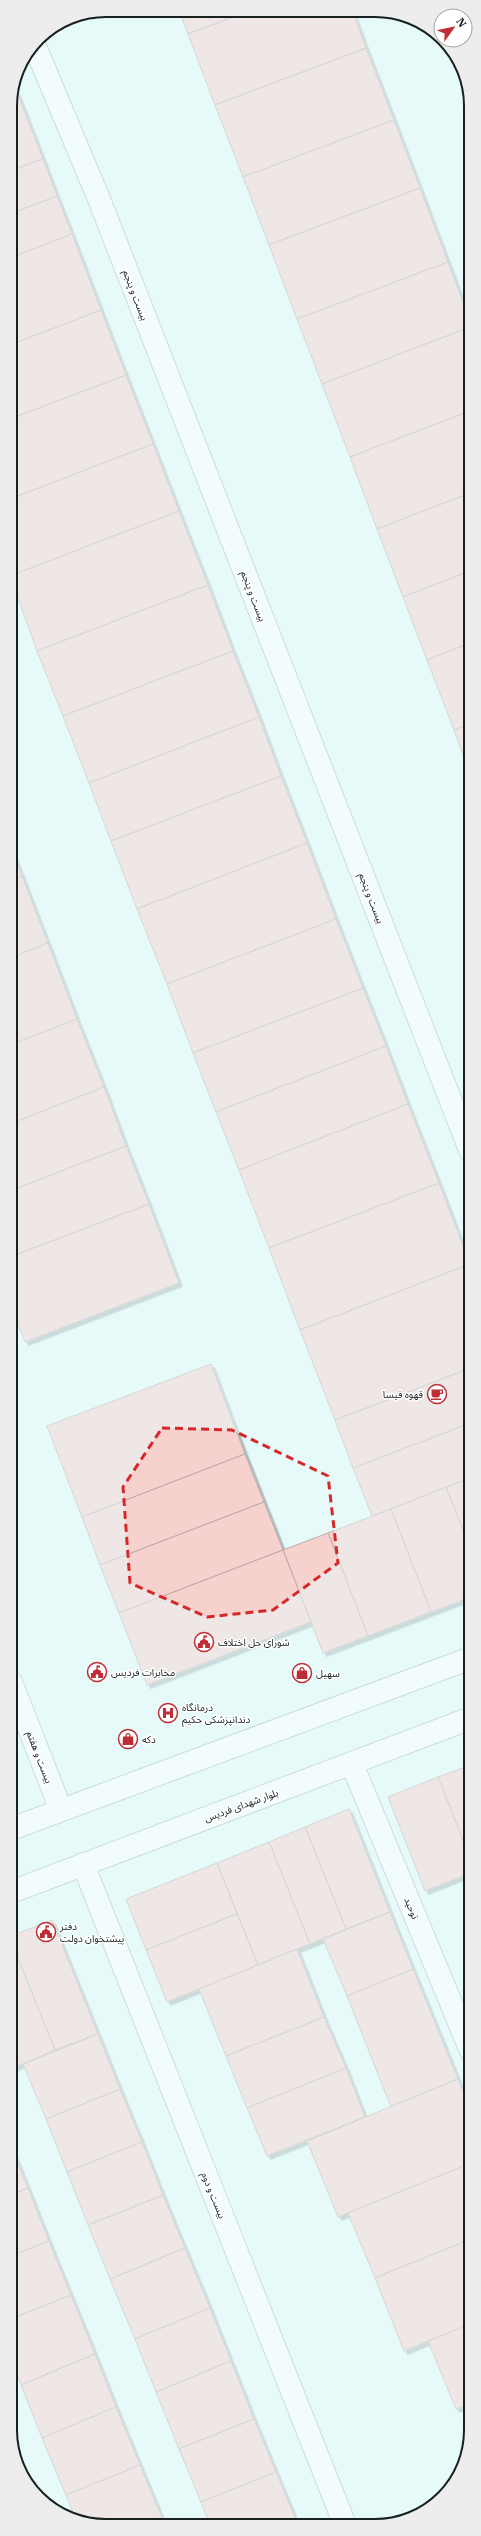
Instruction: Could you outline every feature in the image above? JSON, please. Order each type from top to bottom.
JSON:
[{"type":"street","name":"بیست و پنجم","points":[[37,50],[99,199],[464,1135]]},
{"type":"street","points":[[17,1827],[464,1661]]},
{"type":"street","name":"بیست و هفتم","points":[[17,1697],[61,1810]]},
{"type":"street","name":"بلوار شهدای فردیس","points":[[17,1890],[464,1721]]},
{"type":"street","name":"توحید","points":[[352,1764],[464,2034]]},
{"type":"street","name":"بیست و دوم","points":[[83,1864],[343,2519]]},
{"type":"highlighted area","points":[[162,1428],[232,1430],[328,1476],[338,1563],[273,1610],[207,1617],[130,1583],[123,1487]]},
{"type":"building","points":[[182,17],[233,17],[188,34]]},
{"type":"building","points":[[233,17],[355,17],[366,48],[215,105],[188,34]]},
{"type":"building","points":[[366,48],[394,120],[243,177],[215,105]]},
{"type":"building","points":[[18,95],[43,159],[17,168]]},
{"type":"building","points":[[394,120],[420,188],[269,245],[243,177]]},
{"type":"building","points":[[43,159],[57,196],[17,211],[17,168]]},
{"type":"building","points":[[420,188],[448,262],[297,319],[269,245]]},
{"type":"building","points":[[57,196],[72,234],[17,255],[17,211]]},
{"type":"building","points":[[72,234],[101,310],[17,342],[17,255]]},
{"type":"building","points":[[448,262],[464,305],[464,329],[322,384],[297,319]]},
{"type":"building","points":[[101,310],[126,375],[17,416],[17,342]]},
{"type":"building","points":[[464,329],[464,413],[350,457],[322,384]]},
{"type":"building","points":[[126,375],[153,444],[17,496],[17,416]]},
{"type":"building","points":[[464,413],[464,495],[377,529],[350,457]]},
{"type":"building","points":[[153,444],[179,511],[17,573],[17,496]]},
{"type":"building","points":[[464,495],[464,573],[403,597],[377,529]]},
{"type":"building","points":[[179,511],[208,585],[37,651],[17,595],[17,573]]},
{"type":"building","points":[[464,573],[464,645],[427,660],[403,597]]},
{"type":"building","points":[[208,585],[233,651],[63,716],[37,651]]},
{"type":"building","points":[[464,645],[464,726],[454,730],[427,660]]},
{"type":"building","points":[[233,651],[259,717],[89,783],[63,716]]},
{"type":"building","points":[[259,717],[281,776],[111,841],[89,783]]},
{"type":"building","points":[[464,726],[464,758],[454,730]]},
{"type":"building","points":[[281,776],[307,843],[137,909],[111,841]]},
{"type":"building","points":[[307,843],[336,919],[167,984],[137,909]]},
{"type":"building","points":[[17,864],[22,876],[17,878]]},
{"type":"building","points":[[22,876],[48,943],[17,955],[17,878]]},
{"type":"building","points":[[336,919],[363,988],[193,1053],[167,984]]},
{"type":"building","points":[[48,943],[77,1019],[17,1042],[17,955]]},
{"type":"building","points":[[363,988],[386,1046],[216,1112],[193,1053]]},
{"type":"building","points":[[77,1019],[104,1087],[17,1121],[17,1042]]},
{"type":"building","points":[[386,1046],[408,1104],[239,1170],[216,1112]]},
{"type":"building","points":[[104,1087],[126,1146],[17,1188],[17,1121]]},
{"type":"building","points":[[408,1104],[439,1183],[269,1248],[239,1170]]},
{"type":"building","points":[[126,1146],[149,1204],[17,1254],[17,1188]]},
{"type":"building","points":[[439,1183],[464,1248],[464,1266],[300,1330],[269,1248]]},
{"type":"building","points":[[149,1204],[179,1283],[25,1342],[17,1321],[17,1254]]},
{"type":"building","points":[[464,1266],[464,1371],[335,1420],[300,1330]]},
{"type":"building","points":[[211,1364],[245,1454],[82,1517],[47,1426]]},
{"type":"building","name":"قهوه فیسا","points":[[464,1371],[464,1426],[353,1468],[335,1420]]},
{"type":"building","points":[[464,1426],[464,1481],[372,1516],[353,1468]]},
{"type":"building","points":[[245,1454],[264,1502],[100,1565],[82,1517]]},
{"type":"building","points":[[464,1481],[464,1532],[446,1487]]},
{"type":"building","points":[[446,1487],[464,1532],[464,1600],[431,1612],[391,1509]]},
{"type":"building","points":[[264,1502],[283,1550],[119,1613],[100,1565]]},
{"type":"building","points":[[391,1509],[431,1612],[368,1636],[328,1533]]},
{"type":"building","points":[[328,1533],[368,1636],[323,1653],[283,1550]]},
{"type":"building","points":[[283,1550],[311,1622],[147,1685],[119,1613]]},
{"type":"building","points":[[464,1768],[464,1842],[438,1777]]},
{"type":"building","points":[[438,1777],[464,1842],[464,1876],[425,1891],[388,1797]]},
{"type":"building","points":[[349,1809],[390,1912],[346,1929],[305,1827]]},
{"type":"building","points":[[305,1827],[346,1929],[310,1944],[269,1842]]},
{"type":"building","points":[[269,1842],[310,1944],[258,1965],[217,1863]]},
{"type":"building","points":[[217,1863],[237,1914],[146,1950],[126,1899]]},
{"type":"building","points":[[390,1912],[413,1969],[347,1996],[323,1939]]},
{"type":"building","points":[[237,1914],[258,1965],[167,2002],[146,1950]]},
{"type":"building","points":[[52,1920],[98,2034],[55,2050],[17,1956],[17,1934]]},
{"type":"building","points":[[297,1949],[324,2017],[226,2056],[199,1989]]},
{"type":"building","points":[[17,1956],[55,2050],[17,2066]]},
{"type":"building","points":[[413,1969],[458,2079],[391,2107],[347,1996]]},
{"type":"building","points":[[324,2017],[346,2068],[247,2108],[226,2056]]},
{"type":"building","points":[[98,2034],[120,2089],[46,2119],[23,2064]]},
{"type":"building","points":[[346,2068],[365,2117],[267,2156],[247,2108]]},
{"type":"building","points":[[458,2079],[464,2094],[464,2166],[338,2217],[307,2141]]},
{"type":"building","points":[[120,2089],[142,2142],[67,2172],[46,2119]]},
{"type":"building","points":[[142,2142],[163,2195],[88,2225],[67,2172]]},
{"type":"building","points":[[17,2161],[28,2188],[17,2193]]},
{"type":"building","points":[[464,2166],[464,2242],[375,2278],[348,2213]]},
{"type":"building","points":[[28,2188],[49,2241],[17,2254],[17,2193]]},
{"type":"building","points":[[163,2195],[185,2248],[110,2279],[88,2225]]},
{"type":"building","points":[[49,2241],[71,2295],[17,2317],[17,2254]]},
{"type":"building","points":[[464,2242],[464,2327],[404,2351],[375,2278]]},
{"type":"building","points":[[185,2248],[210,2308],[135,2339],[110,2279]]},
{"type":"building","points":[[71,2295],[95,2354],[21,2385],[17,2375],[17,2317]]},
{"type":"building","points":[[210,2308],[231,2361],[156,2392],[135,2339]]},
{"type":"building","points":[[464,2327],[464,2406],[456,2409],[428,2341]]},
{"type":"building","points":[[95,2354],[116,2407],[42,2438],[21,2385]]},
{"type":"building","points":[[231,2361],[254,2419],[179,2449],[156,2392]]},
{"type":"building","points":[[116,2407],[140,2465],[66,2495],[42,2438]]},
{"type":"building","points":[[254,2419],[276,2472],[201,2502],[179,2449]]},
{"type":"building","points":[[140,2465],[162,2518],[101,2519],[89,2517],[73,2512],[66,2495]]},
{"type":"building","points":[[276,2472],[296,2519],[208,2519],[201,2502]]},
{"type":"place","name":"قهوه فیسا","points":[[437,1394]]},
{"type":"place","name":"شورای حل اختلاف","points":[[204,1642]]},
{"type":"place","name":"مخابرات فردیس","points":[[97,1672]]},
{"type":"place","name":"سهیل","points":[[302,1673]]},
{"type":"place","name":"درمانگاه دندانپزشکی حکیم","points":[[168,1713]]},
{"type":"place","name":"دکه","points":[[128,1739]]},
{"type":"place","name":"دفتر پیشتخوان دولت","points":[[46,1932]]}]
